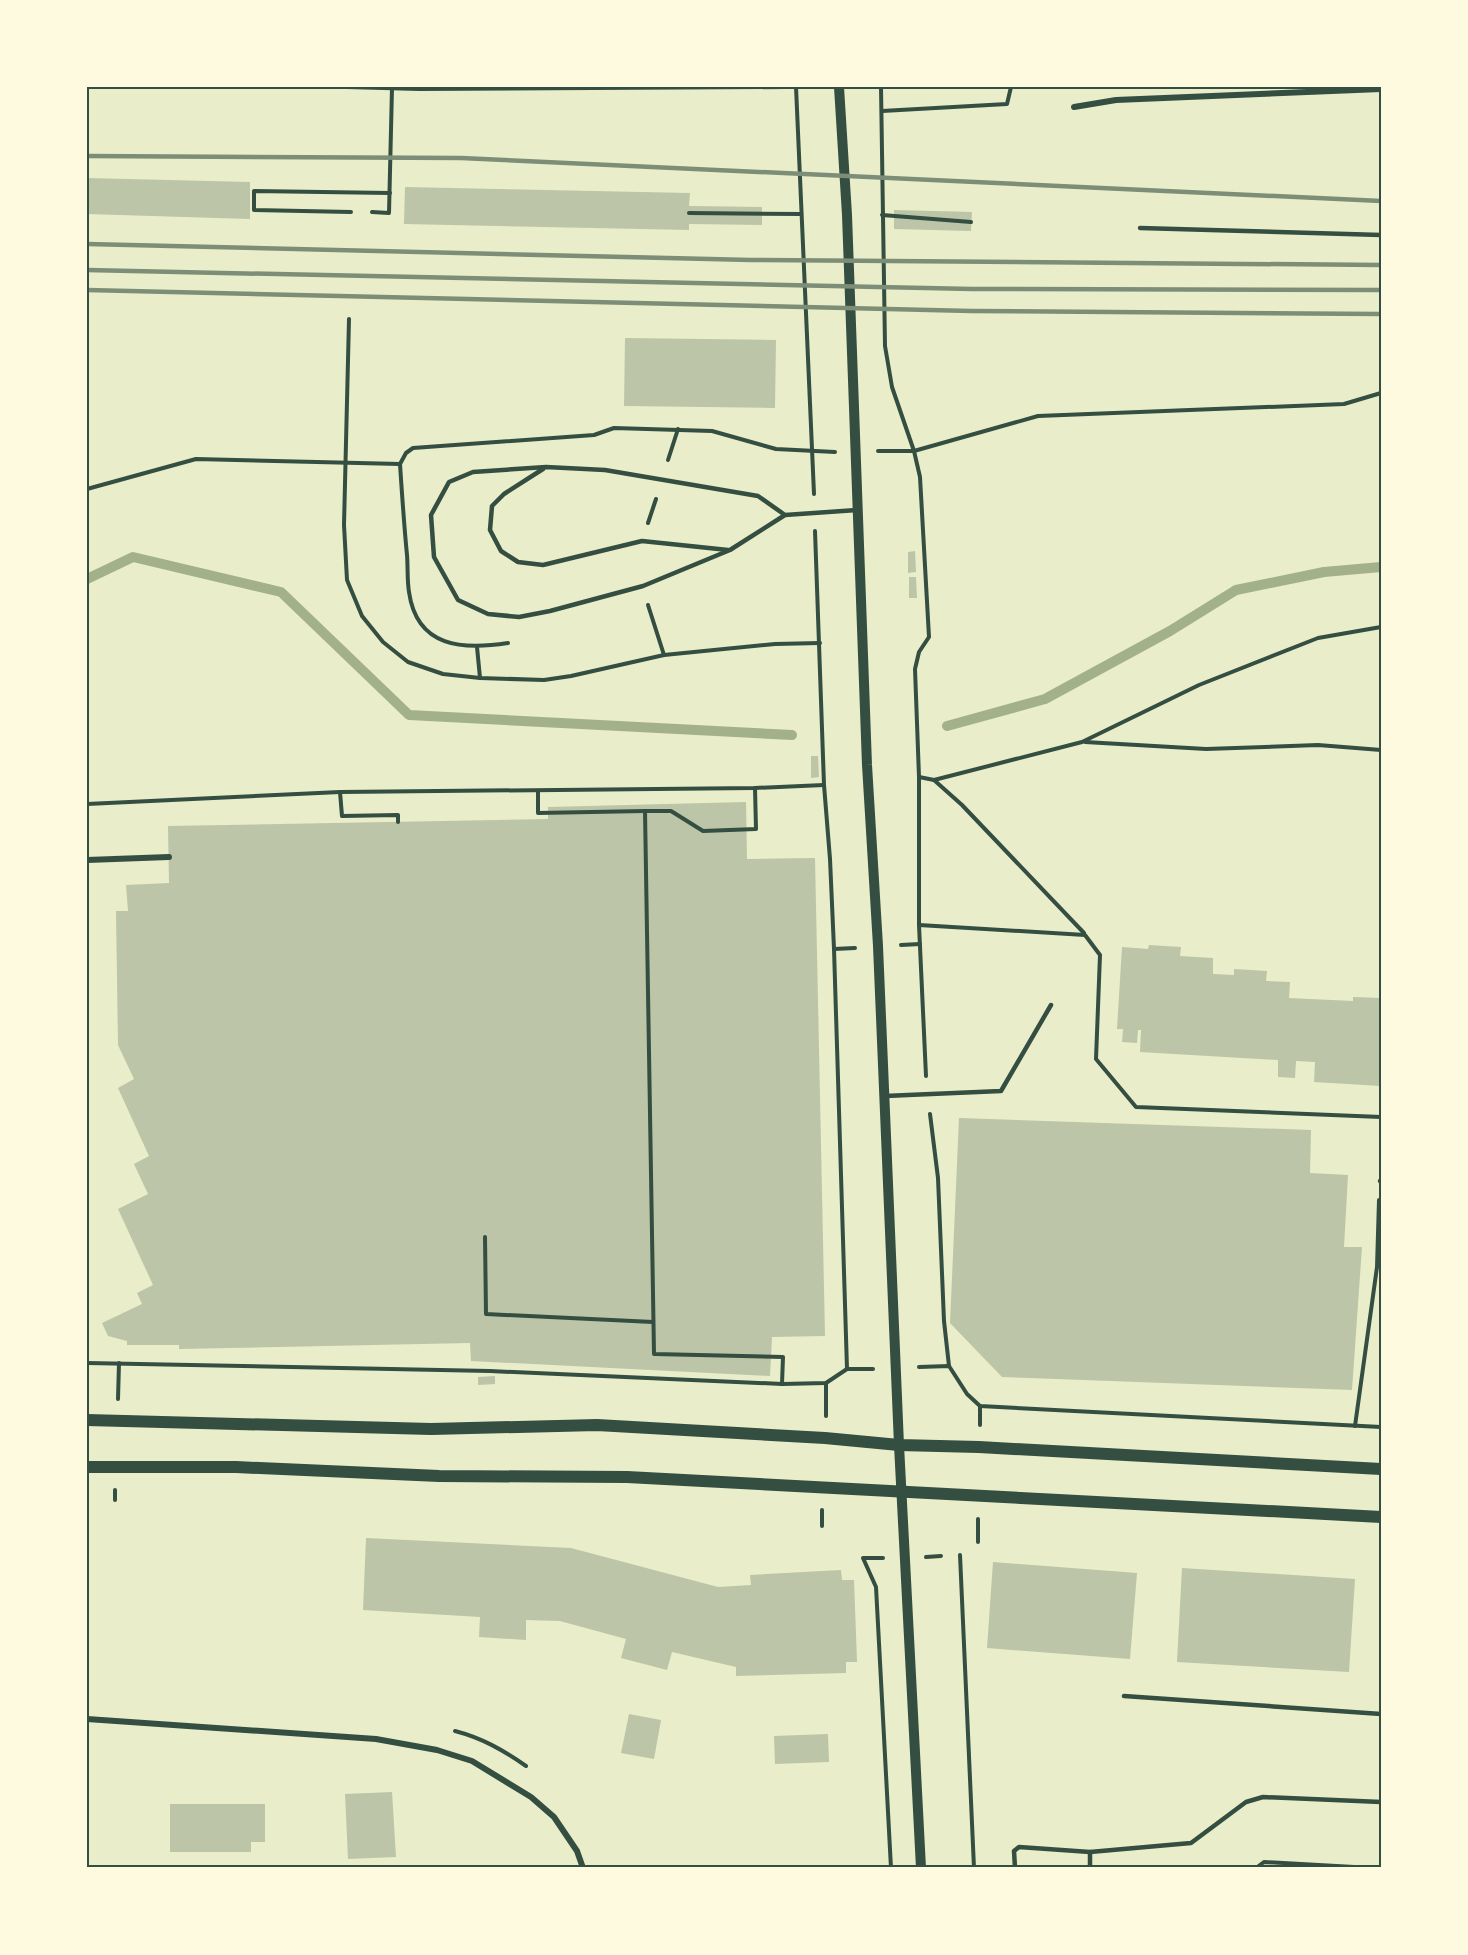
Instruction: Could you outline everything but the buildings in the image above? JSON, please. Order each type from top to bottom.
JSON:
[{"type":"main road","points":[[87,1420],[431,1429],[597,1425],[825,1438],[899,1445],[980,1447],[1381,1469]]},
{"type":"main road","points":[[87,1467],[236,1467],[439,1476],[615,1476],[1381,1517]]},
{"type":"street","points":[[839,87],[847,215],[866,741],[921,1868]]},
{"type":"street","points":[[1074,107],[1116,100],[1381,89]]},
{"type":"street","points":[[87,860],[169,857]]},
{"type":"street","points":[[87,1719],[376,1739],[437,1750],[472,1761],[531,1797],[554,1817],[577,1851],[583,1868]]},
{"type":"lane","points":[[1140,228],[1381,235]]},
{"type":"lane","points":[[785,515],[758,496],[605,470],[546,467],[473,472],[449,482],[431,515],[434,557],[458,600],[488,614],[519,617],[643,586],[730,550],[785,515],[857,510]]},
{"type":"lane","points":[[546,467],[504,494],[492,506],[490,530],[501,551],[518,562],[543,566],[642,541],[730,550]]},
{"type":"lane","points":[[885,1096],[1001,1091],[1051,1005]]},
{"type":"lane","points":[[1124,1696],[1381,1714]]},
{"type":"lane","points":[[1015,1868],[1014,1851],[1019,1846],[1090,1852],[1191,1843],[1246,1802],[1263,1797],[1381,1802]]},
{"type":"lane","points":[[1090,1852],[1090,1868]]},
{"type":"path","points":[[347,87],[419,89],[755,89],[786,87]]},
{"type":"path","points":[[388,205],[388,211],[372,212],[389,213],[392,87]]},
{"type":"path","points":[[796,87],[810,416]]},
{"type":"path","points":[[881,87],[885,346],[892,387],[914,451],[920,477],[929,637],[919,652],[915,669],[919,777],[934,780],[1082,742],[1199,685],[1318,638],[1381,627]]},
{"type":"path","points":[[882,111],[1007,104],[1011,87]]},
{"type":"path","points":[[351,212],[254,210],[254,191],[390,193]]},
{"type":"path","points":[[689,213],[801,214]]},
{"type":"path","points":[[882,214],[971,222]]},
{"type":"path","points":[[346,464],[349,320]]},
{"type":"path","points":[[878,451],[914,451],[1038,416],[1344,404],[1381,393]]},
{"type":"path","points":[[87,489],[196,459],[400,464],[406,453],[413,448],[594,435],[614,428],[712,431],[776,449],[832,452]]},
{"type":"path","points":[[642,541],[678,429]]},
{"type":"path","points":[[816,578],[824,785],[834,949],[847,1369]]},
{"type":"path","points":[[643,586],[664,655]]},
{"type":"path","points":[[477,647],[480,678]]},
{"type":"path","points":[[1082,742],[1206,749],[1318,745],[1381,750]]},
{"type":"path","points":[[934,780],[1085,934],[1100,956],[1096,1059],[1136,1107],[1381,1117]]},
{"type":"path","points":[[87,804],[340,792],[754,788],[824,785]]},
{"type":"path","points":[[538,791],[538,813],[671,811],[703,831],[756,829],[754,788]]},
{"type":"path","points":[[340,792],[342,816],[398,815],[398,822]]},
{"type":"path","points":[[645,811],[654,1354],[783,1357],[783,1384]]},
{"type":"path","points":[[919,925],[1085,934]]},
{"type":"path","points":[[894,946],[920,944]]},
{"type":"path","points":[[1355,1426],[1377,1267],[1381,1154]]},
{"type":"path","points":[[485,1237],[486,1314],[653,1322]]},
{"type":"path","points":[[87,1363],[490,1371],[783,1384],[826,1383],[847,1369],[949,1366],[967,1394],[980,1406],[1381,1427]]},
{"type":"path","points":[[117,1419],[119,1363]]},
{"type":"path","points":[[960,1555],[974,1868]]},
{"type":"path","points":[[863,1558],[876,1587],[891,1868]]},
{"type":"path","points":[[1256,1868],[1264,1862],[1372,1868]]},
{"type":"waterway","points":[[87,579],[133,557],[281,592],[409,715],[792,735]]},
{"type":"waterway","points":[[947,726],[1045,699],[1170,631],[1236,590],[1324,572],[1381,567]]},
{"type":"railway","points":[[87,156],[461,158],[1381,201]]},
{"type":"railway","points":[[87,244],[751,260],[1381,265]]},
{"type":"railway","points":[[87,270],[972,289],[1381,290]]},
{"type":"railway","points":[[87,290],[971,311],[1381,314]]}]
